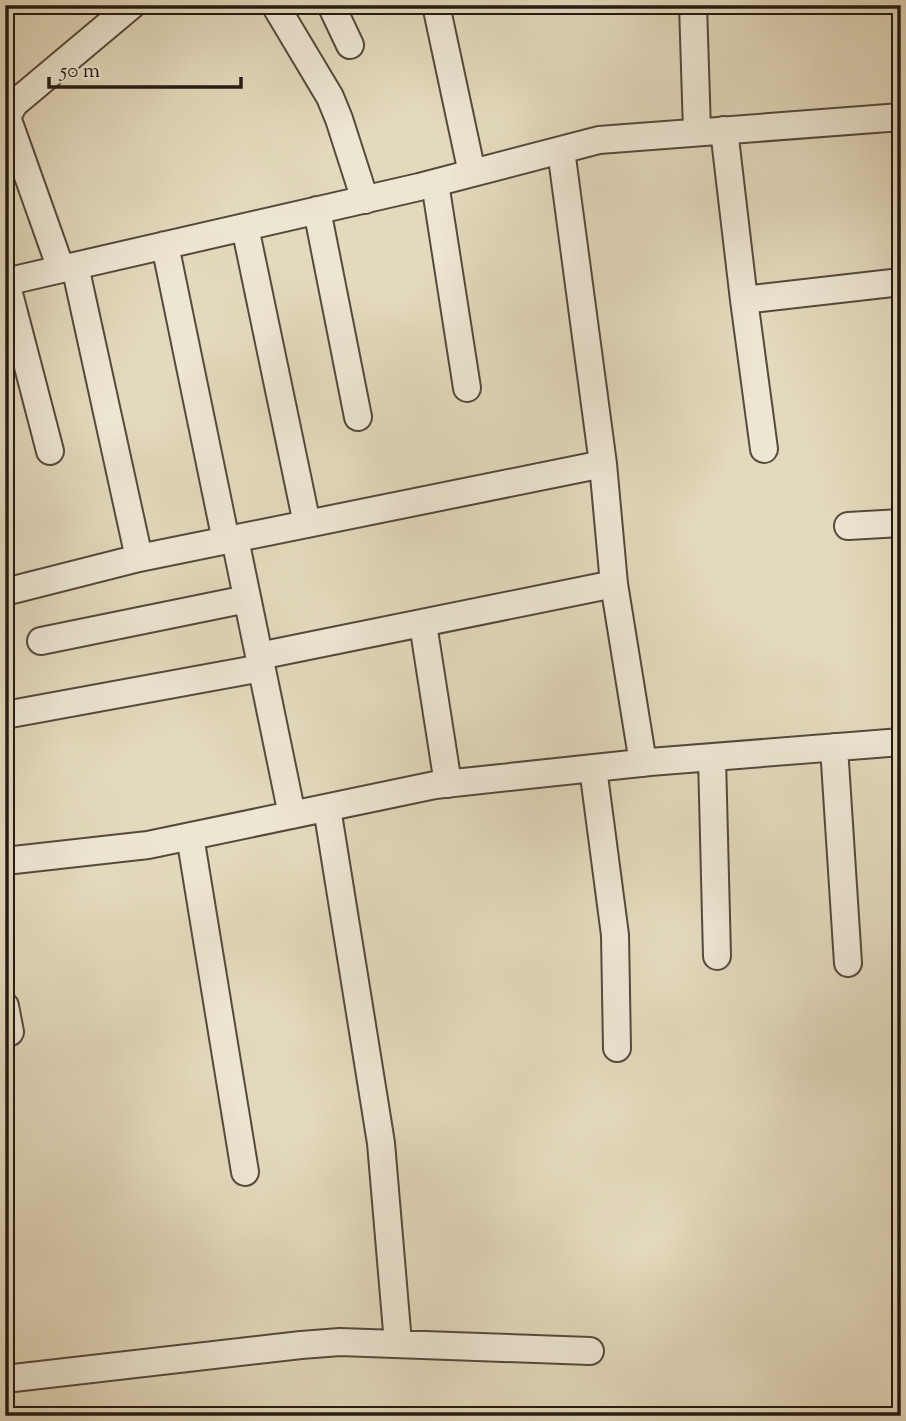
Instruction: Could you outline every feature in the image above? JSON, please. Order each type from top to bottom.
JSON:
[{"type":"street","points":[[132,5],[14,104],[7,117],[68,267],[139,558]]},
{"type":"street","points":[[275,5],[330,97],[340,119],[365,200]]},
{"type":"street","points":[[331,5],[350,45]]},
{"type":"street","points":[[436,5],[471,173]]},
{"type":"street","points":[[693,5],[697,131]]},
{"type":"street","points":[[50,451],[6,282],[365,200],[599,140],[901,117]]},
{"type":"street","points":[[724,130],[764,449]]},
{"type":"street","points":[[561,150],[603,464],[614,584],[643,763]]},
{"type":"street","points":[[435,183],[467,388]]},
{"type":"street","points":[[317,210],[358,417]]},
{"type":"street","points":[[245,227],[307,524]]},
{"type":"street","points":[[165,245],[230,540],[247,599],[292,815]]},
{"type":"street","points":[[744,300],[901,282]]},
{"type":"street","points":[[5,593],[139,558],[603,464]]},
{"type":"street","points":[[848,526],[901,523]]},
{"type":"street","points":[[5,715],[614,584]]},
{"type":"street","points":[[41,641],[247,599]]},
{"type":"street","points":[[424,624],[448,784]]},
{"type":"street","points":[[5,861],[148,845],[448,784],[643,763],[901,742]]},
{"type":"street","points":[[834,747],[848,963]]},
{"type":"street","points":[[712,758],[717,956]]},
{"type":"street","points":[[593,768],[615,935],[617,1048]]},
{"type":"street","points":[[327,808],[381,1143],[398,1343]]},
{"type":"street","points":[[190,836],[245,1172]]},
{"type":"street","points":[[5,1006],[10,1032]]},
{"type":"street","points":[[5,1379],[301,1345],[398,1343],[590,1351]]}]
